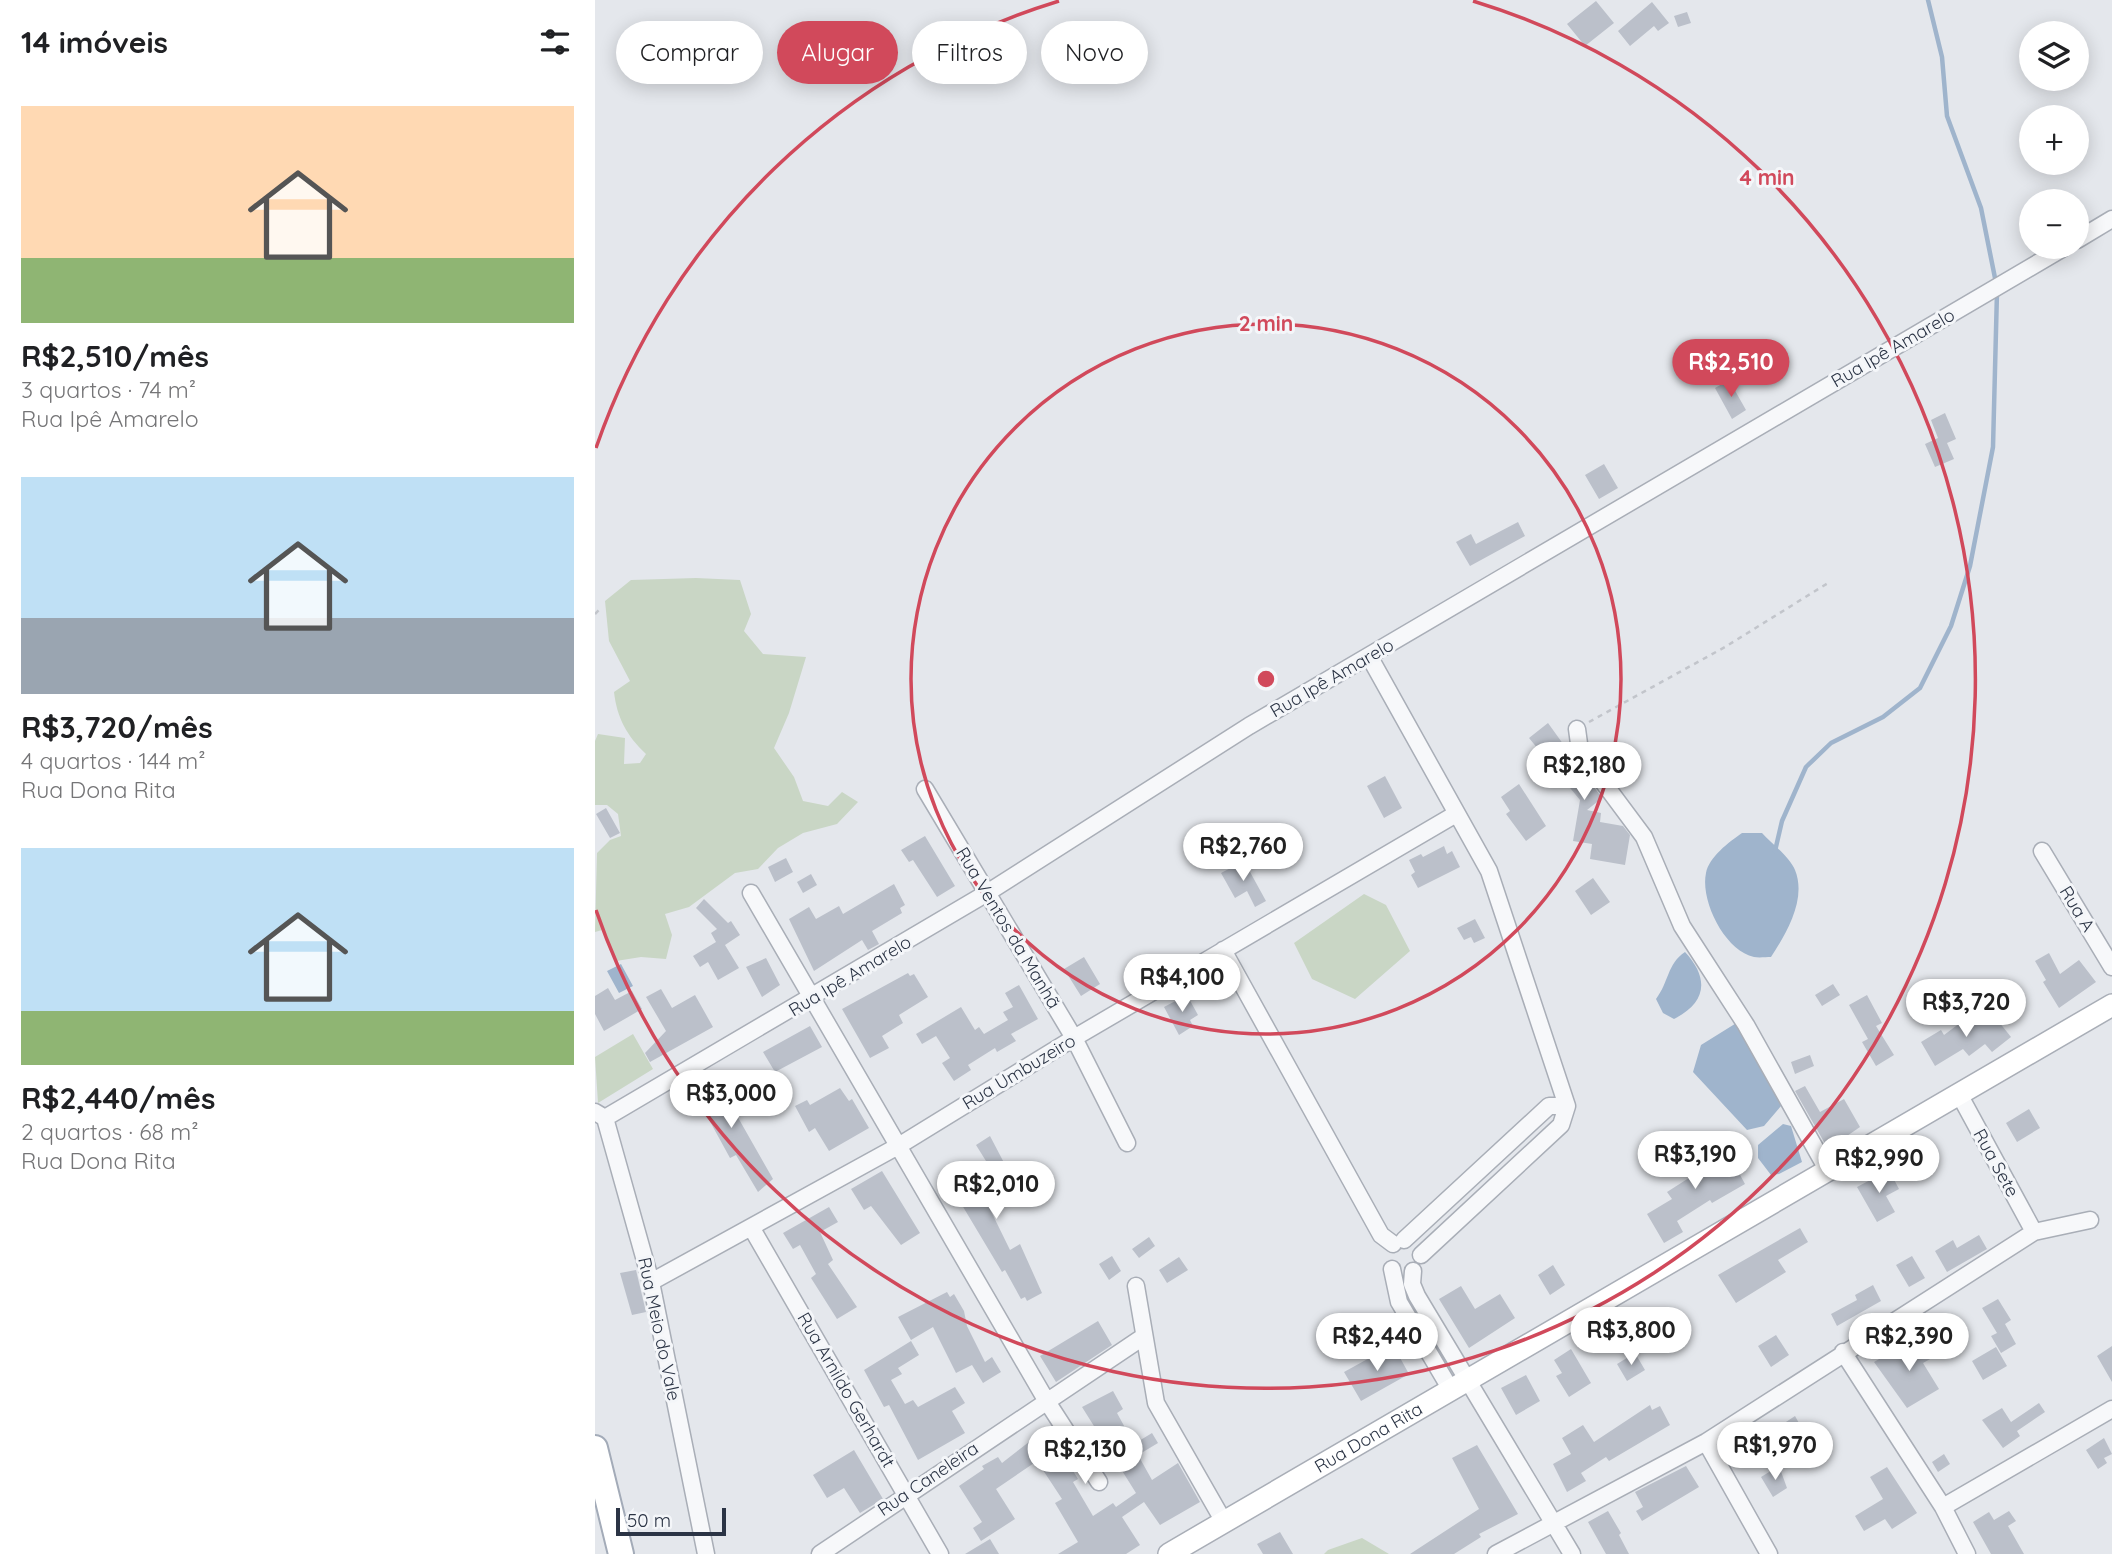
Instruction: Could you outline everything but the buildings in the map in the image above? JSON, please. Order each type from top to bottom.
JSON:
[{"type":"main road","name":"Rua Dona Rita","points":[[1169,1554],[2112,1005]]},
{"type":"main road","points":[[595,1448],[621,1554]]},
{"type":"street","points":[[2089,233],[2112,219]]},
{"type":"street","name":"Rua Ipê Amarelo","points":[[600,1115],[813,998],[987,893],[1249,726],[2045,259]]},
{"type":"street","points":[[1369,656],[1489,871],[1567,1106],[1561,1125],[1421,1255],[1413,1272],[1412,1284],[1459,1385]]},
{"type":"street","points":[[1577,729],[1580,751],[1644,837],[1682,926],[1746,1025],[1828,1171]]},
{"type":"street","name":"Rua Ventos da Manhã","points":[[925,789],[1074,1038],[1127,1143]]},
{"type":"street","name":"Rua Umbuzeiro","points":[[651,1282],[900,1144],[1074,1038],[1456,814]]},
{"type":"street","name":"Rua A","points":[[2042,851],[2112,967]]},
{"type":"street","points":[[751,893],[900,1144],[1046,1400],[1099,1482]]},
{"type":"street","points":[[1223,950],[1381,1235],[1399,1242],[1415,1244],[1421,1255]]},
{"type":"street","name":"Rua Sete","points":[[1959,1094],[2034,1232]]},
{"type":"street","points":[[1567,1106],[1549,1106],[1503,1151],[1387,1254],[1399,1302],[1556,1523],[1572,1554]]},
{"type":"street","name":"Rua Meio do Vale","points":[[600,1115],[651,1282],[706,1554]]},
{"type":"street","points":[[1503,1151],[1516,1169]]},
{"type":"street","points":[[1496,1554],[1706,1441],[2034,1232],[2090,1220]]},
{"type":"street","name":"Rua Arnildo Gerhardt","points":[[751,1227],[940,1554]]},
{"type":"street","points":[[1392,1269],[1401,1274],[1413,1272]]},
{"type":"street","points":[[1136,1286],[1156,1404],[1224,1522]]},
{"type":"street","name":"Rua Caneleira","points":[[820,1554],[906,1493],[1143,1337]]},
{"type":"street","points":[[1843,1352],[1943,1507],[1967,1554]]},
{"type":"street","points":[[1943,1507],[2112,1409]]},
{"type":"street","points":[[1706,1441],[1769,1554]]},
{"type":"path","points":[[1577,729],[1725,647],[1828,583]]},
{"type":"path","points":[[595,614],[601,608]]},
{"type":"green space","points":[[631,580],[740,580],[751,614],[744,631],[763,654],[806,657],[789,713],[774,748],[794,777],[803,801],[828,806],[842,792],[858,802],[837,824],[803,833],[778,848],[758,869],[735,873],[689,907],[665,914],[672,935],[666,959],[641,957],[616,961],[602,930],[595,932],[597,853],[610,840],[621,836],[618,814],[607,805],[595,805],[595,741],[598,734],[625,738],[624,764],[640,763],[646,754],[633,740],[620,718],[614,692],[630,681],[609,641],[605,601]]},
{"type":"green space","points":[[1364,894],[1386,905],[1410,951],[1355,999],[1312,979],[1294,943]]},
{"type":"green space","points":[[633,1034],[653,1069],[598,1103],[595,1057]]},
{"type":"green space","points":[[1362,1538],[1389,1554],[1324,1554],[1328,1550]]},
{"type":"water","points":[[1742,833],[1762,833],[1789,860],[1798,881],[1797,904],[1793,916],[1771,957],[1754,957],[1733,945],[1717,923],[1707,897],[1706,873],[1711,861],[1720,850]]},
{"type":"water","points":[[1685,952],[1698,972],[1701,990],[1693,1006],[1674,1019],[1663,1013],[1656,999],[1671,968]]},
{"type":"water","points":[[621,964],[633,986],[619,993],[607,971]]},
{"type":"water","points":[[1738,1022],[1781,1106],[1764,1126],[1747,1130],[1693,1072],[1701,1045]]},
{"type":"water","points":[[1783,1124],[1791,1126],[1802,1162],[1779,1174],[1771,1175],[1758,1158],[1758,1145]]},
{"type":"waterway","points":[[1928,0],[1942,57],[1947,116],[1981,208],[1996,283]]},
{"type":"waterway","points":[[1775,851],[1782,821],[1806,767],[1831,743],[1883,717],[1920,688],[1951,626],[1970,566],[1993,447],[1997,292]]}]
